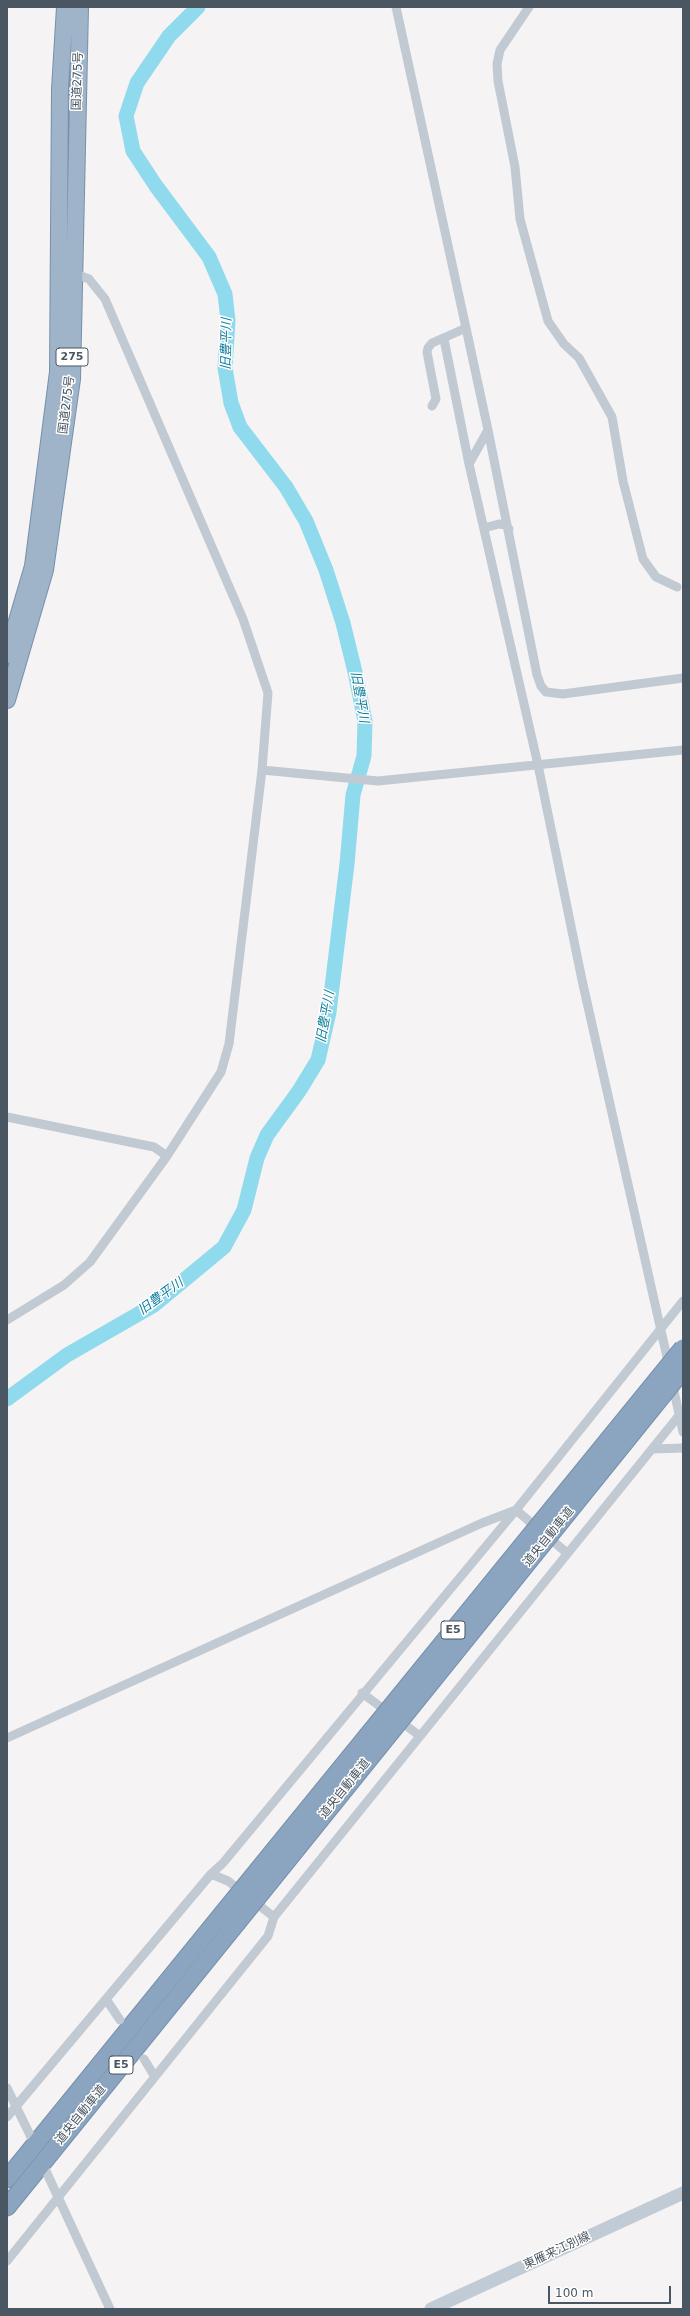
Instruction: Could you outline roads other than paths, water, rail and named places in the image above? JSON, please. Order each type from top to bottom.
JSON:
[{"type":"highway","name":"国道275号","points":[[7,700],[45,570],[72,379],[65,272],[60,89],[65,7]]},
{"type":"highway","name":"国道275号","points":[[7,655],[33,566],[58,372],[80,7]]},
{"type":"highway","name":"道央自動車道","points":[[7,2179],[683,1348]]},
{"type":"highway","name":"道央自動車道","points":[[7,2207],[683,1370]]},
{"type":"main road","name":"東雁来江別線","points":[[431,2309],[683,2194]]},
{"type":"street","points":[[396,7],[488,430],[537,675],[541,686],[546,692],[563,694],[683,678]]},
{"type":"street","points":[[529,7],[500,50],[497,64],[498,81],[515,167],[520,219],[548,320],[564,344],[579,358],[612,417],[623,481],[643,559],[656,577],[677,586]]},
{"type":"street","points":[[7,1320],[64,1285],[90,1262],[167,1156],[222,1072],[229,1044],[262,770],[268,693],[243,619],[104,299],[90,279],[65,272]]},
{"type":"street","points":[[432,406],[436,399],[427,352],[432,343],[466,328]]},
{"type":"street","points":[[444,339],[469,464],[538,765],[581,973],[681,1413],[683,1432]]},
{"type":"street","points":[[469,464],[488,430]]},
{"type":"street","points":[[484,528],[503,524],[509,529]]},
{"type":"street","points":[[262,770],[378,781],[683,750]]},
{"type":"street","points":[[7,1117],[154,1147],[167,1156]]},
{"type":"street","points":[[7,2117],[211,1874],[223,1863],[516,1510],[683,1301]]},
{"type":"street","points":[[7,2261],[268,1936],[274,1917],[681,1413]]},
{"type":"street","points":[[653,1449],[683,1448]]},
{"type":"street","points":[[516,1510],[567,1553]]},
{"type":"street","points":[[7,1738],[482,1523],[516,1510]]},
{"type":"street","points":[[362,1694],[420,1736]]},
{"type":"street","points":[[211,1874],[228,1881],[274,1917]]},
{"type":"street","points":[[106,1998],[120,2020]]},
{"type":"street","points":[[144,2059],[155,2077]]},
{"type":"street","points":[[7,2088],[31,2137]]},
{"type":"street","points":[[45,2169],[110,2309]]},
{"type":"waterway","name":"旧豊平川","points":[[7,1399],[67,1355],[154,1305],[224,1247],[244,1210],[257,1158],[267,1135],[299,1091],[318,1060],[329,1012],[347,864],[353,795],[364,756],[365,721],[355,672],[343,623],[326,570],[306,521],[286,487],[240,427],[231,403],[225,368],[228,320],[225,294],[209,257],[156,186],[133,151],[126,116],[137,83],[169,36],[198,7]]}]
